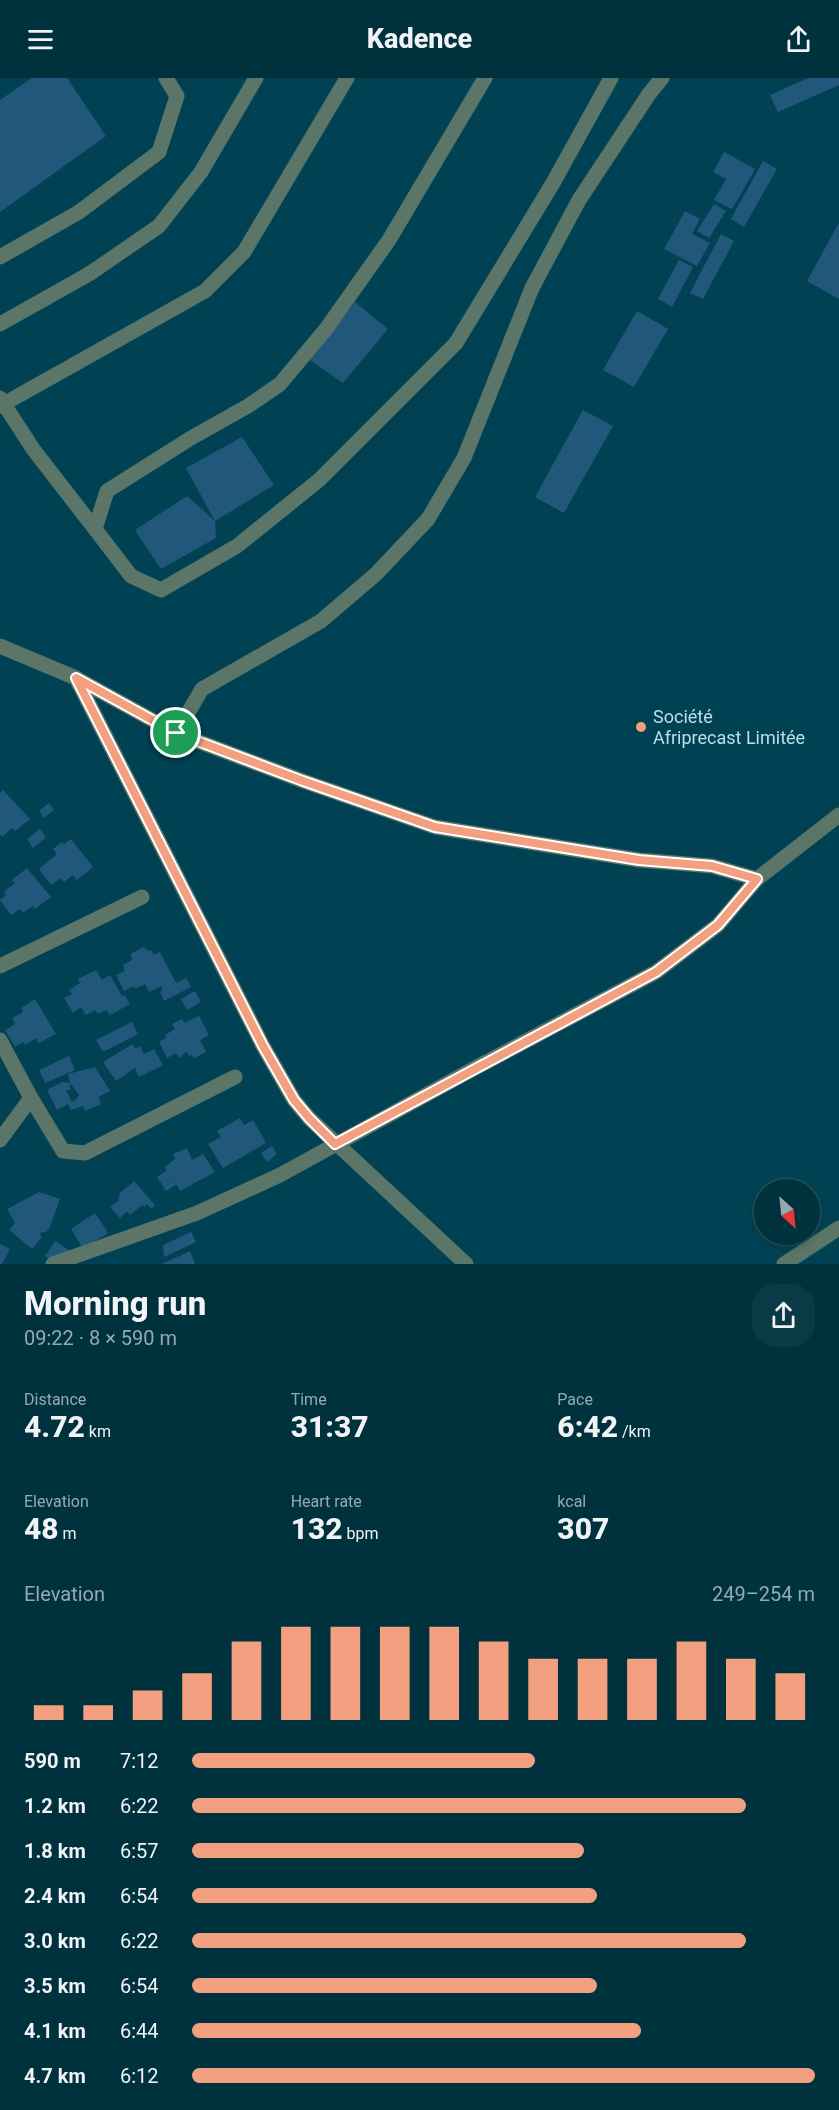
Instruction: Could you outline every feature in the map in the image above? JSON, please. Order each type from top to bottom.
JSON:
[{"type":"street","points":[[0,257],[79,212],[159,152],[177,96],[166,78]]},
{"type":"street","points":[[0,324],[89,274],[159,226],[201,172],[256,78]]},
{"type":"street","points":[[347,78],[244,252],[205,291],[1,402],[33,449],[131,576],[161,590],[237,546],[319,480],[456,343],[553,183],[610,78]]},
{"type":"street","points":[[95,529],[107,491],[191,438],[248,406],[280,384],[326,329],[389,240],[485,78]]},
{"type":"street","points":[[176,733],[202,689],[321,621],[376,574],[428,519],[464,458],[532,288],[579,200],[662,78]]},
{"type":"street","points":[[0,646],[76,678],[176,733],[435,827],[639,860],[712,866],[757,879]]},
{"type":"street","points":[[76,678],[263,1046],[294,1100],[335,1144],[466,1264]]},
{"type":"street","points":[[53,1264],[197,1213],[280,1175],[656,972],[718,925],[757,879],[839,814]]},
{"type":"street","points":[[0,966],[142,897]]},
{"type":"street","points":[[0,1040],[63,1151],[85,1153],[235,1077]]},
{"type":"street","points":[[0,1140],[31,1098]]},
{"type":"street","points":[[784,1264],[839,1228]]},
{"type":"building","points":[[32,78],[67,78],[106,136],[0,212],[0,100]]},
{"type":"building","points":[[808,78],[839,78],[839,85],[778,112],[770,95]]},
{"type":"building","points":[[724,152],[755,169],[732,209],[714,200],[726,179],[713,172]]},
{"type":"building","points":[[763,161],[777,169],[744,227],[731,219]]},
{"type":"building","points":[[714,204],[726,211],[709,238],[697,231]]},
{"type":"building","points":[[685,211],[700,219],[692,234],[710,243],[697,266],[664,249]]},
{"type":"building","points":[[839,223],[839,299],[807,281]]},
{"type":"building","points":[[721,234],[734,241],[703,299],[690,293]]},
{"type":"building","points":[[679,260],[693,267],[672,307],[658,299]]},
{"type":"building","points":[[355,302],[388,329],[343,383],[310,360]]},
{"type":"building","points":[[637,311],[668,329],[634,387],[603,370]]},
{"type":"building","points":[[583,410],[613,426],[564,513],[535,497]]},
{"type":"building","points":[[242,437],[274,485],[215,521],[186,468]]},
{"type":"building","points":[[187,496],[215,521],[216,538],[161,569],[135,530]]},
{"type":"building","points":[[3,790],[30,819],[15,831],[12,828],[2,837],[0,834],[0,793]]},
{"type":"building","points":[[49,803],[54,810],[44,818],[39,811]]},
{"type":"building","points":[[40,829],[46,837],[33,848],[27,839]]},
{"type":"building","points":[[71,839],[93,867],[77,880],[73,875],[64,882],[61,878],[51,885],[39,869],[57,854],[53,849]]},
{"type":"building","points":[[27,868],[51,897],[35,909],[32,906],[23,913],[20,909],[11,915],[0,900],[6,895],[4,892],[15,883],[12,880]]},
{"type":"building","points":[[143,947],[151,950],[154,955],[160,952],[176,983],[186,978],[191,987],[164,1001],[160,992],[163,990],[161,986],[149,992],[145,984],[124,991],[116,975],[125,971],[123,965],[132,960],[131,954]]},
{"type":"building","points":[[96,970],[102,980],[110,975],[122,996],[125,995],[130,1004],[110,1015],[106,1010],[98,1014],[95,1010],[86,1015],[81,1007],[73,1013],[64,998],[72,994],[69,990],[80,983],[78,979]]},
{"type":"building","points":[[195,991],[201,1002],[187,1010],[181,999]]},
{"type":"building","points":[[35,999],[56,1034],[39,1043],[36,1038],[25,1045],[23,1042],[15,1047],[5,1030],[15,1024],[12,1018],[23,1012],[21,1008]]},
{"type":"building","points":[[199,1016],[209,1035],[200,1040],[206,1052],[194,1058],[186,1052],[179,1058],[176,1053],[167,1058],[159,1042],[175,1029],[172,1024],[182,1019],[184,1023]]},
{"type":"building","points":[[132,1022],[138,1034],[103,1052],[96,1040]]},
{"type":"building","points":[[133,1044],[135,1049],[140,1046],[144,1054],[154,1049],[163,1065],[139,1077],[135,1068],[116,1081],[103,1062]]},
{"type":"building","points":[[69,1056],[75,1070],[45,1083],[39,1070]]},
{"type":"building","points":[[95,1067],[110,1091],[98,1097],[101,1104],[85,1111],[83,1106],[71,1110],[68,1104],[57,1110],[47,1090],[62,1082],[70,1083],[68,1074]],"holes":[[[70,1083],[79,1095],[72,1102],[66,1090],[70,1090]]]},
{"type":"building","points":[[240,1118],[244,1125],[253,1120],[266,1143],[223,1168],[208,1144],[221,1137],[217,1131]]},
{"type":"building","points":[[272,1146],[277,1154],[267,1162],[261,1153]]},
{"type":"building","points":[[187,1148],[192,1160],[203,1154],[215,1172],[180,1191],[170,1174],[176,1185],[166,1191],[157,1177],[167,1170],[165,1167],[175,1159],[173,1154]]},
{"type":"building","points":[[134,1181],[155,1205],[151,1209],[147,1204],[144,1207],[142,1205],[130,1215],[127,1211],[120,1218],[110,1207],[118,1201],[120,1193]]},
{"type":"building","points":[[39,1192],[60,1199],[49,1229],[39,1233],[42,1237],[32,1249],[9,1230],[15,1223],[7,1209]]},
{"type":"building","points":[[95,1213],[108,1233],[83,1249],[71,1229]]},
{"type":"building","points":[[191,1232],[196,1242],[164,1257],[163,1245]]},
{"type":"building","points":[[55,1241],[72,1252],[54,1262],[45,1256]]},
{"type":"building","points":[[0,1244],[10,1249],[2,1264],[0,1264]]},
{"type":"building","points":[[190,1251],[195,1264],[162,1264]]},
{"type":"place","name":"Société Afriprecast Limitée","points":[[641,727]]},
{"type":"route","points":[[76,678],[176,733],[435,827],[639,860],[712,866],[757,879],[718,925],[656,972],[335,1144],[294,1100],[263,1046],[76,678]]}]
